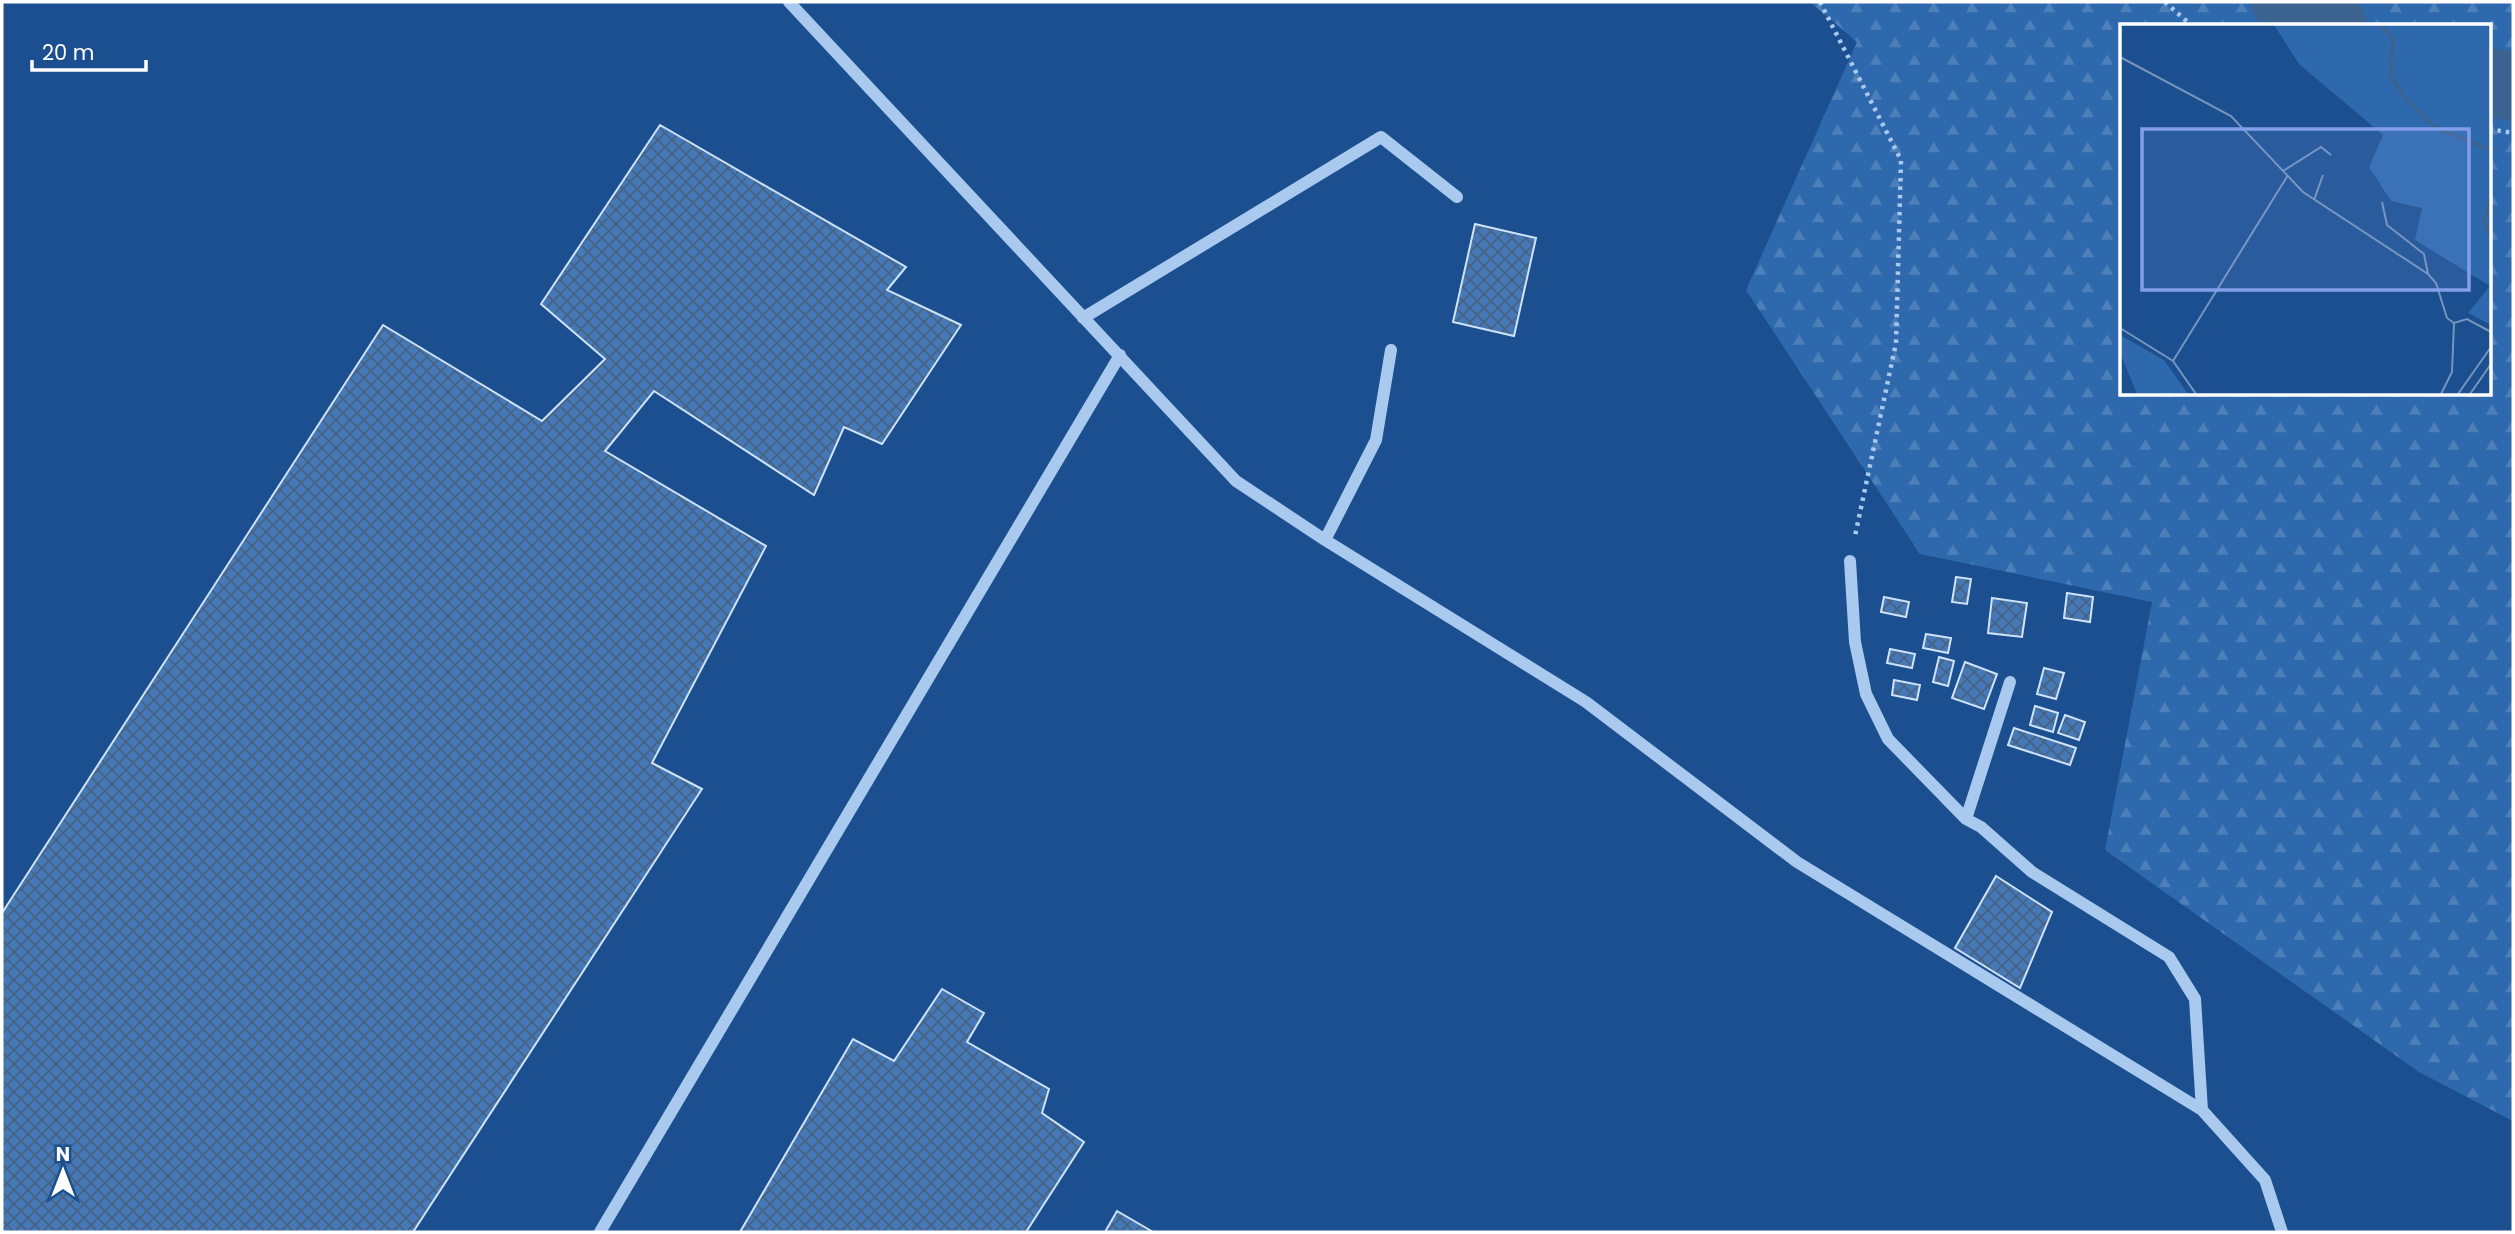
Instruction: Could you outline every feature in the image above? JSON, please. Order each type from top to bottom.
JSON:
[{"type":"street","points":[[789,2],[1236,481],[1325,540],[1587,702],[1797,862],[2202,1110],[2265,1180],[2282,1232]]},
{"type":"street","points":[[1083,318],[1381,137],[1457,197]]},
{"type":"street","points":[[1325,540],[1376,440],[1391,350]]},
{"type":"street","points":[[600,1232],[1120,355]]},
{"type":"street","points":[[1850,561],[1855,642],[1866,694],[1888,739],[1966,819],[1981,827],[2032,872],[2169,957],[2195,999],[2202,1110]]},
{"type":"street","points":[[1966,819],[2010,681]]},
{"type":"path","points":[[1820,2],[1900,159],[1896,344],[1850,561]]},
{"type":"path","points":[[2165,2],[2190,24]]},
{"type":"path","points":[[2490,129],[2513,134]]},
{"type":"green space","points":[[1810,2],[2513,2],[2513,1121],[2419,1072],[2105,850],[2152,602],[1920,554],[1746,290],[1857,42]]},
{"type":"building","points":[[660,125],[906,267],[887,290],[961,325],[882,444],[844,427],[814,495],[654,391],[605,451],[766,546],[652,763],[702,789],[413,1232],[2,1232],[2,913],[383,325],[542,421],[605,359],[541,304]]},
{"type":"building","points":[[1475,224],[1536,238],[1514,336],[1453,322]]},
{"type":"building","points":[[1956,577],[1971,579],[1967,604],[1952,602]]},
{"type":"building","points":[[2067,593],[2093,597],[2090,622],[2064,618]]},
{"type":"building","points":[[1884,597],[1909,602],[1906,617],[1881,612]]},
{"type":"building","points":[[1992,598],[2027,603],[2022,637],[1988,633]]},
{"type":"building","points":[[1926,634],[1951,638],[1948,653],[1923,648]]},
{"type":"building","points":[[1890,649],[1915,654],[1912,668],[1887,663]]},
{"type":"building","points":[[1939,657],[1954,661],[1948,686],[1933,682]]},
{"type":"building","points":[[1965,662],[1997,674],[1984,709],[1952,698]]},
{"type":"building","points":[[2044,668],[2064,673],[2056,699],[2037,694]]},
{"type":"building","points":[[1894,680],[1920,685],[1917,700],[1892,695]]},
{"type":"building","points":[[2035,706],[2058,713],[2053,732],[2030,725]]},
{"type":"building","points":[[2065,715],[2085,722],[2079,740],[2058,733]]},
{"type":"building","points":[[2014,728],[2076,748],[2070,765],[2008,745]]},
{"type":"building","points":[[1996,876],[2052,912],[2020,988],[1955,948]]},
{"type":"building","points":[[942,989],[984,1013],[967,1042],[1049,1089],[1042,1113],[1084,1142],[1026,1232],[740,1232],[853,1039],[894,1061]]},
{"type":"building","points":[[1117,1211],[1153,1232],[1105,1232]]},
{"type":"waterway","points":[[2286,2],[2329,24]]},
{"type":"waterway","points":[[2490,82],[2513,87]]}]
